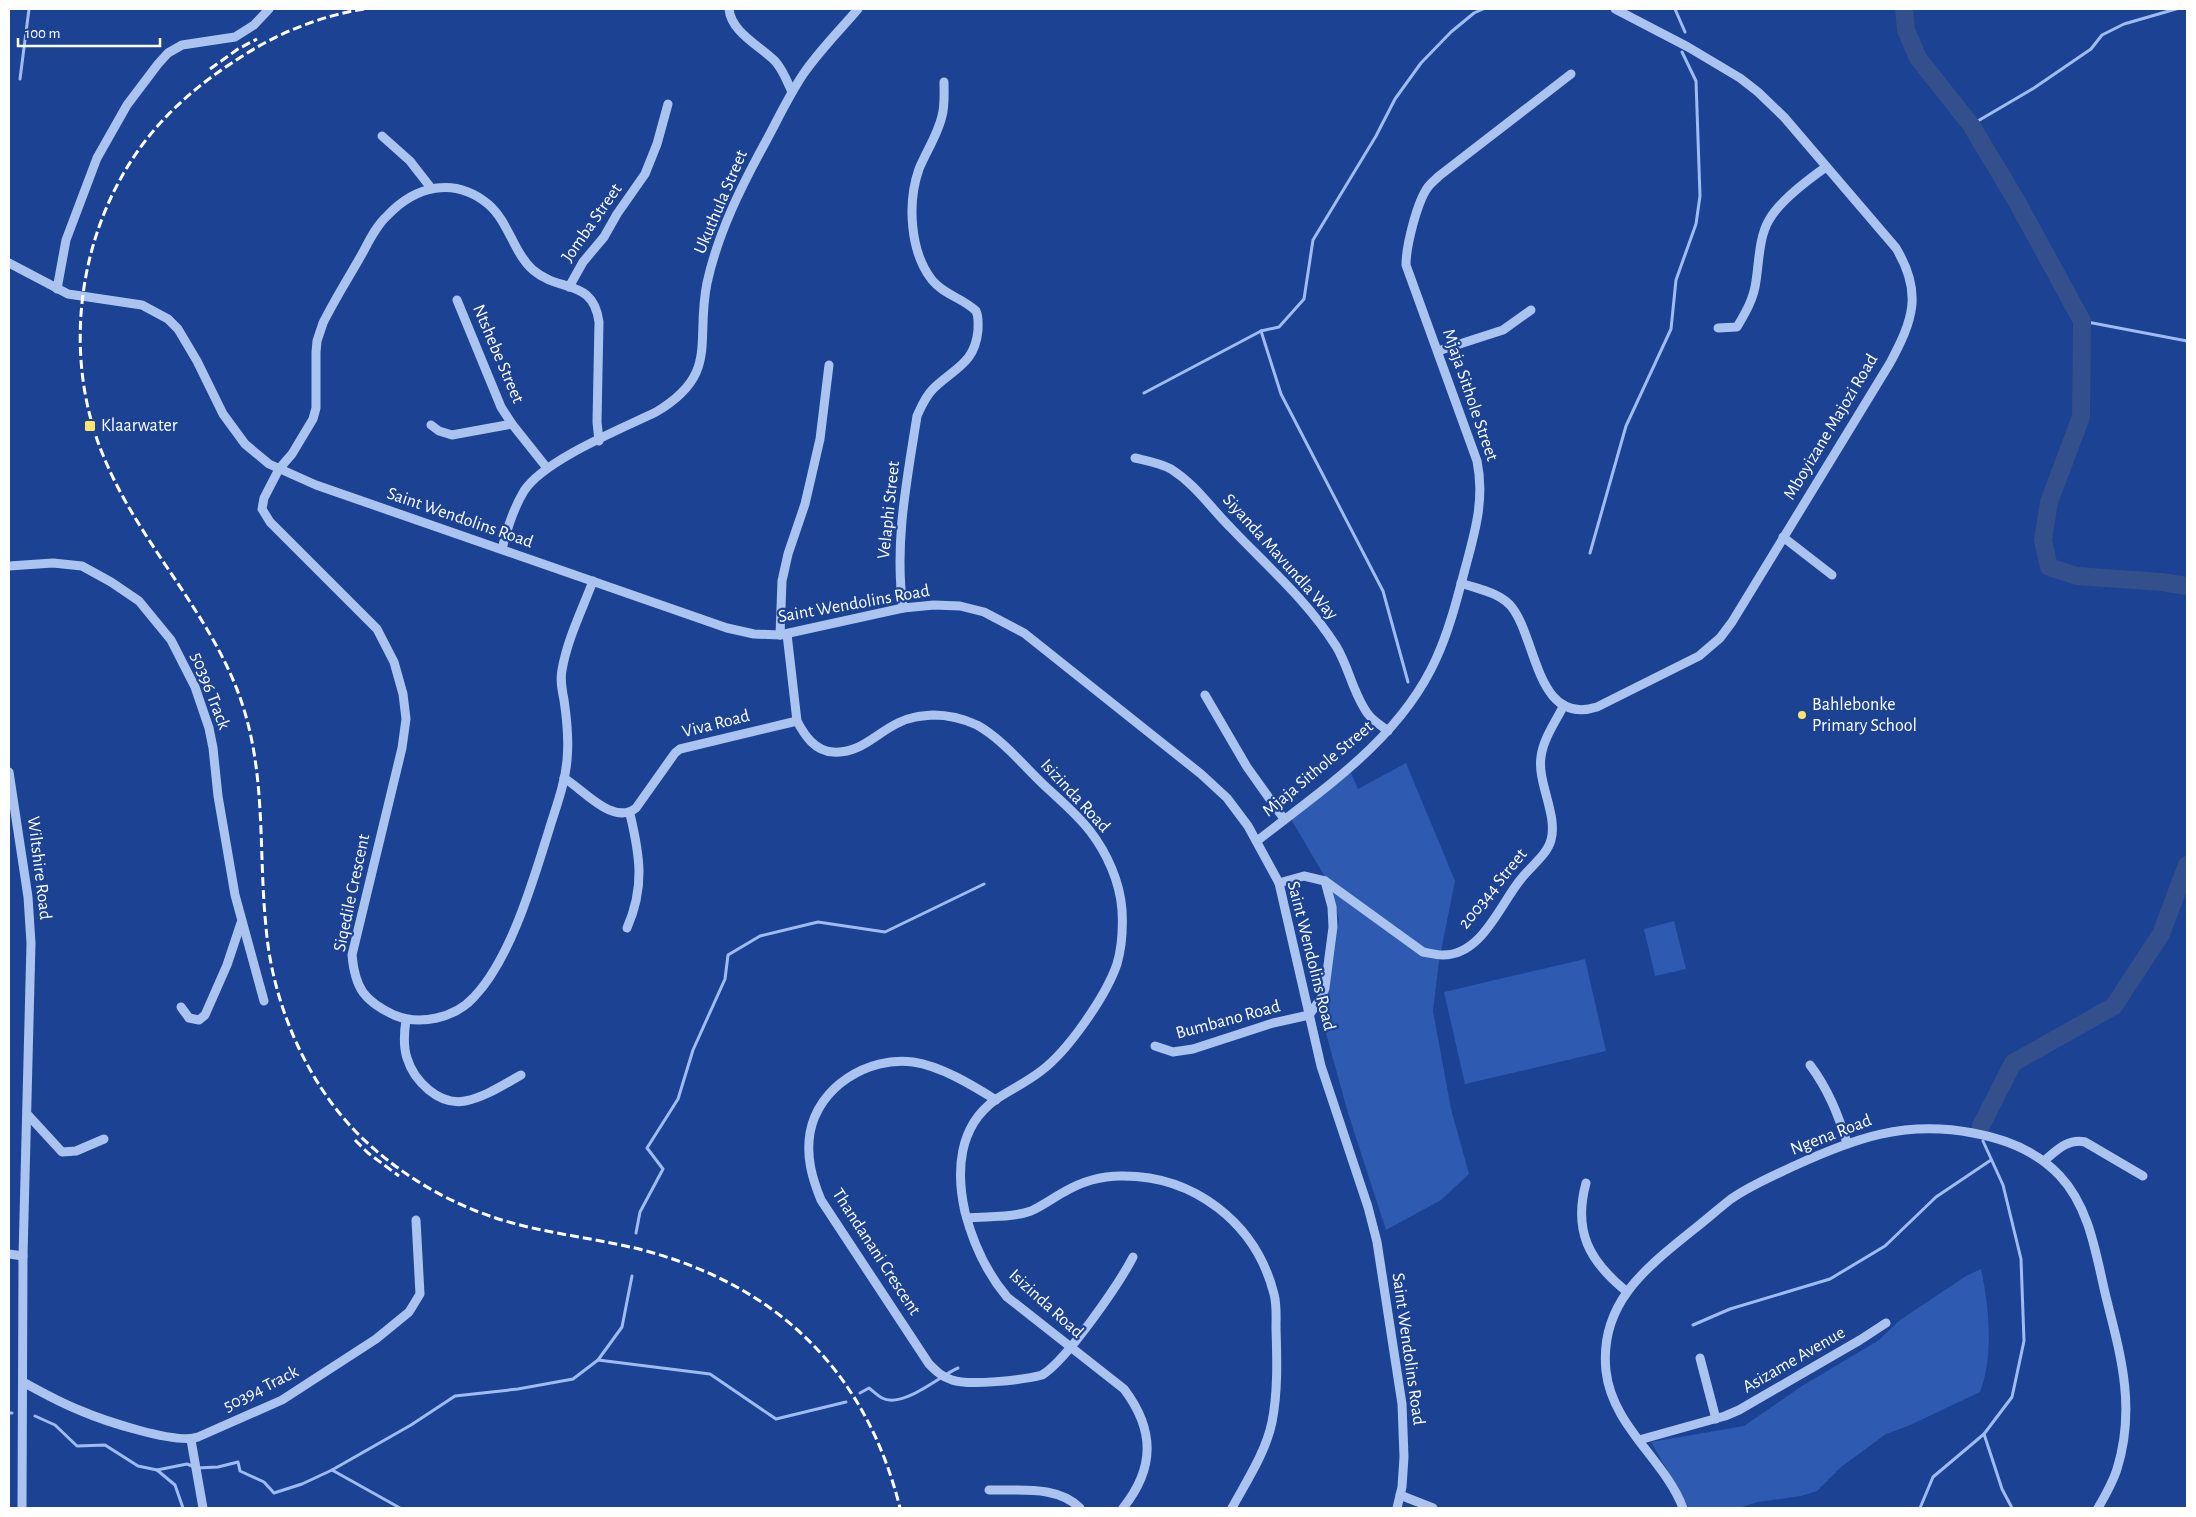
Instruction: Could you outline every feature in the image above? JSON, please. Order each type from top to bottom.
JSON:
[{"type":"street","points":[[57,289],[66,240],[97,158],[128,105],[158,64],[168,53],[182,45],[235,37],[254,25],[269,9]]},
{"type":"street","points":[[729,9],[730,16],[738,28],[775,62],[785,74],[792,92]]},
{"type":"street","name":"Ukuthula Street","points":[[502,549],[509,522],[525,490],[547,468],[670,404],[687,389],[701,357],[705,295],[717,245],[747,176],[792,92],[805,72],[858,9]]},
{"type":"street","name":"Mboyizane Majozi Road","points":[[1564,705],[1586,710],[1597,707],[1699,656],[1713,646],[1732,622],[1890,363],[1906,331],[1911,309],[1910,278],[1901,256],[1882,230],[1784,117],[1750,85],[1688,48],[1614,9]]},
{"type":"street","name":"Mjaja Sithole Street","points":[[1257,841],[1368,751],[1388,731],[1406,711],[1436,660],[1461,583],[1479,516],[1481,479],[1477,461],[1406,265],[1408,242],[1420,203],[1427,188],[1439,176],[1571,74]]},
{"type":"street","name":"Velaphi Street","points":[[904,608],[900,570],[901,525],[917,416],[932,390],[953,373],[975,350],[979,316],[972,307],[942,289],[932,279],[918,252],[914,228],[914,193],[918,172],[942,117],[944,82]]},
{"type":"street","name":"Jomba Street","points":[[599,441],[597,422],[599,322],[597,310],[588,295],[570,287],[583,262],[604,237],[617,214],[645,174],[655,149],[668,104]]},
{"type":"street","points":[[382,136],[410,161],[431,188],[455,188],[466,191],[487,204],[503,222],[532,268],[539,274],[570,287]]},
{"type":"street","points":[[1718,328],[1737,327],[1748,309],[1756,282],[1762,237],[1769,220],[1796,191],[1826,167]]},
{"type":"street","name":"Siqedile Crescent","points":[[431,188],[411,196],[386,217],[330,309],[317,341],[317,399],[315,414],[292,454],[279,469],[263,502],[262,509],[266,517],[377,629],[394,662],[404,694],[406,719],[402,748],[352,955],[356,982],[363,993],[380,1008],[406,1020],[435,1018],[462,1008],[474,998],[495,969],[532,884],[564,778],[568,742],[561,672],[593,581]]},
{"type":"street","name":"Saint Wendolins Road","points":[[9,263],[57,289],[82,297],[142,305],[168,319],[178,328],[197,361],[214,397],[245,444],[258,456],[279,469],[316,485],[727,628],[754,634],[783,635],[904,608],[934,605],[960,606],[984,612],[1024,633],[1201,774],[1227,798],[1257,841],[1278,883],[1321,1066],[1361,1180],[1377,1242],[1403,1423],[1404,1457],[1397,1508]]},
{"type":"street","name":"Ntshebe Street","points":[[457,300],[501,407],[547,468]]},
{"type":"street","points":[[1438,351],[1504,330],[1531,310]]},
{"type":"street","points":[[783,635],[782,581],[788,554],[806,504],[820,439],[829,365]]},
{"type":"street","points":[[431,426],[452,435],[512,424]]},
{"type":"street","name":"Siyanda Mavundla Way","points":[[1135,458],[1163,466],[1194,486],[1229,526],[1296,594],[1320,622],[1345,662],[1369,716],[1388,731]]},
{"type":"street","points":[[1783,537],[1832,575]]},
{"type":"street","name":"50396 Track","points":[[9,566],[60,563],[82,566],[111,582],[139,601],[171,640],[195,687],[210,733],[218,796],[241,924],[264,1001]]},
{"type":"street","points":[[1461,583],[1494,594],[1509,605],[1520,622],[1547,688],[1554,698],[1564,705]]},
{"type":"street","name":"Isizinda Road","points":[[783,635],[797,721],[803,733],[814,745],[832,752],[853,751],[897,723],[911,717],[935,715],[958,718],[977,725],[1007,750],[1089,830],[1101,848],[1116,880],[1122,908],[1122,936],[1117,964],[1106,989],[1093,1010],[1051,1062],[1041,1072],[996,1100],[977,1119],[965,1141],[961,1154],[960,1188],[967,1218],[987,1269],[998,1285],[1007,1296],[1124,1389],[1135,1404],[1147,1437],[1147,1462],[1144,1474],[1134,1494],[1123,1508]]},
{"type":"street","points":[[1206,695],[1247,767],[1284,819]]},
{"type":"street","name":"200344 Street","points":[[1278,883],[1304,876],[1325,880],[1423,952],[1442,955],[1465,948],[1488,929],[1515,887],[1551,842],[1550,811],[1540,758],[1548,736],[1564,705]]},
{"type":"street","name":"Viva Road","points":[[630,814],[675,753],[680,749],[797,721]]},
{"type":"street","name":"Wiltshire Road","points":[[9,772],[30,919],[28,1115],[23,1256],[22,1508]]},
{"type":"street","points":[[564,778],[609,811],[623,815],[630,814],[638,850],[640,886],[637,905],[627,928]]},
{"type":"street","points":[[1309,1015],[1322,997],[1325,988],[1333,926],[1332,907],[1325,880]]},
{"type":"street","points":[[181,1007],[189,1018],[199,1020],[205,1015],[227,965],[241,924]]},
{"type":"street","name":"Bumbano Road","points":[[1155,1046],[1173,1052],[1193,1049],[1309,1015]]},
{"type":"street","points":[[406,1020],[404,1041],[410,1067],[421,1082],[442,1098],[458,1102],[479,1098],[521,1075]]},
{"type":"street","name":"Thandanani Crescent","points":[[996,1100],[957,1079],[922,1064],[890,1062],[858,1071],[834,1090],[822,1105],[810,1133],[809,1158],[812,1180],[821,1200],[929,1364],[953,1381],[970,1382],[1035,1377],[1052,1370],[1122,1277],[1133,1257]]},
{"type":"street","points":[[1810,1065],[1823,1082],[1831,1098],[1847,1143]]},
{"type":"street","points":[[28,1115],[62,1152],[76,1151],[104,1139]]},
{"type":"street","name":"Ngena Road","points":[[1683,1508],[1676,1493],[1624,1419],[1612,1395],[1606,1372],[1606,1350],[1609,1329],[1617,1306],[1626,1291],[1648,1266],[1731,1199],[1754,1184],[1847,1143],[1890,1131],[1947,1129],[1995,1137],[2030,1151],[2060,1176],[2081,1205],[2090,1230],[2122,1358],[2127,1395],[2123,1444],[2115,1474],[2098,1508]]},
{"type":"street","points":[[2044,1161],[2068,1143],[2078,1140],[2085,1142],[2143,1176]]},
{"type":"street","points":[[967,1218],[1024,1213],[1065,1191],[1091,1180],[1121,1176],[1154,1178],[1172,1182],[1210,1200],[1235,1223],[1252,1246],[1275,1295],[1276,1393],[1269,1431],[1232,1508]]},
{"type":"street","points":[[1586,1183],[1582,1196],[1582,1219],[1587,1246],[1593,1257],[1626,1291]]},
{"type":"street","name":"50394 Track","points":[[191,1440],[282,1400],[376,1340],[409,1312],[420,1294],[416,1220]]},
{"type":"street","points":[[9,1254],[23,1256]]},
{"type":"street","name":"Asizame Avenue","points":[[1639,1440],[1726,1416],[1759,1400],[1886,1323]]},
{"type":"street","points":[[1700,1358],[1716,1419]]},
{"type":"street","points":[[23,1382],[79,1410],[153,1433],[191,1440],[203,1508]]},
{"type":"street","points":[[989,1490],[1046,1491],[1073,1501],[1080,1508]]},
{"type":"street","points":[[1400,1495],[1433,1508]]},
{"type":"shaded area","points":[[1406,763],[1455,881],[1439,961],[1433,1011],[1451,1109],[1469,1174],[1441,1200],[1386,1230],[1348,1113],[1324,1026],[1339,920],[1325,877],[1291,819],[1351,773],[1358,789]]},
{"type":"shaded area","points":[[1674,921],[1686,969],[1655,976],[1644,929]]},
{"type":"shaded area","points":[[1585,959],[1606,1051],[1465,1084],[1444,992]]},
{"type":"shaded area","points":[[1981,1269],[1988,1315],[1989,1347],[1980,1392],[1908,1426],[1886,1434],[1841,1467],[1817,1491],[1801,1496],[1758,1502],[1739,1508],[1689,1508],[1651,1442],[1744,1426],[1802,1386],[1879,1340],[1900,1320],[1966,1276]]},
{"type":"waterway","points":[[20,79],[29,9]]},
{"type":"waterway","points":[[1144,393],[1261,331],[1279,327],[1304,299],[1313,240],[1376,136],[1395,99],[1421,63],[1451,32],[1474,13],[1483,9]]},
{"type":"waterway","points":[[1675,9],[1685,32]]},
{"type":"waterway","points":[[1904,9],[1906,30],[1918,58],[1971,125],[2016,200],[2082,321],[2081,417],[2049,502],[2043,540],[2049,567],[2077,576],[2161,582],[2187,586]]},
{"type":"waterway","points":[[1971,125],[2034,88],[2091,49],[2102,35],[2124,24],[2176,9]]},
{"type":"waterway","points":[[1590,553],[1626,426],[1671,329],[1676,280],[1696,224],[1700,196],[1696,81],[1682,52]]},
{"type":"waterway","points":[[2082,321],[2187,341]]},
{"type":"waterway","points":[[1261,331],[1281,394],[1383,591],[1408,682]]},
{"type":"waterway","points":[[1981,1126],[2013,1063],[2114,1006],[2161,934],[2187,865]]},
{"type":"waterway","points":[[636,1233],[640,1212],[663,1169],[647,1148],[678,1099],[693,1050],[725,979],[728,955],[760,936],[818,922],[885,932],[984,884]]},
{"type":"waterway","points":[[1920,1508],[1933,1477],[1984,1434],[2012,1397],[2024,1341],[2021,1259],[2003,1185],[1983,1141]]},
{"type":"waterway","points":[[1693,1325],[1730,1309],[1830,1279],[1885,1246],[1936,1197],[1991,1160]]},
{"type":"waterway","points":[[598,1360],[622,1327],[632,1276]]},
{"type":"waterway","points":[[35,1416],[55,1425],[77,1446],[105,1445],[138,1466],[157,1470],[187,1464],[197,1468],[218,1467],[238,1462],[240,1471],[264,1482],[274,1493],[302,1484],[332,1470],[411,1425],[455,1396],[518,1389],[573,1379],[598,1360],[710,1374],[776,1419],[846,1402]]},
{"type":"waterway","points":[[860,1393],[869,1388],[882,1398],[900,1399],[921,1390],[958,1368]]},
{"type":"waterway","points":[[1984,1434],[2002,1489],[2012,1508]]},
{"type":"waterway","points":[[157,1470],[175,1485],[183,1508]]},
{"type":"waterway","points":[[332,1470],[400,1508]]},
{"type":"railway","points":[[364,9],[316,21],[285,33],[255,48],[195,90],[174,108],[155,129],[129,164],[109,202],[94,242],[84,285],[80,328],[82,372],[90,414],[103,455],[119,490],[138,523],[201,620],[220,653],[236,687],[248,724],[257,774],[266,927],[276,984],[284,1012],[308,1067],[341,1116],[378,1153],[415,1180],[455,1202],[498,1219],[536,1229],[634,1248],[697,1268],[740,1289],[778,1314],[812,1344],[841,1378],[866,1417],[885,1460],[900,1508]]},
{"type":"railway","points":[[210,69],[238,49],[257,39]]},
{"type":"railway","points":[[355,1140],[368,1153],[399,1176]]},
{"type":"place","name":"Klaarwater","points":[[90,426]]},
{"type":"place","name":"Bahlebonke Primary School","points":[[1802,715]]}]
